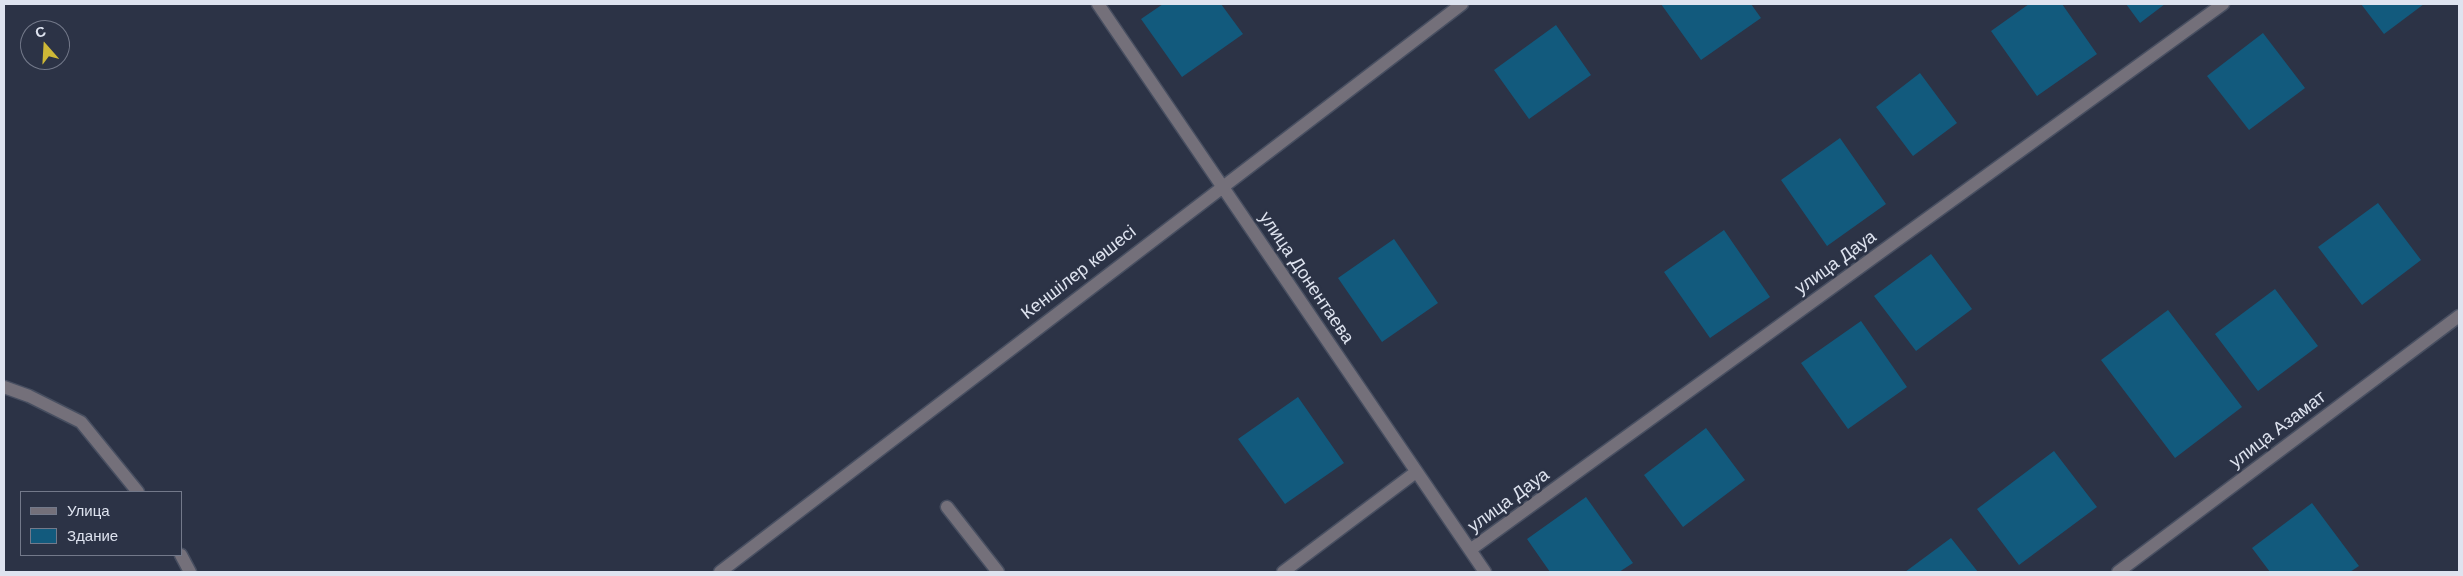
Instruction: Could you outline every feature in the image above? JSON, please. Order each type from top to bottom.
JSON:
[{"type":"street","name":"улица Донентаева","points":[[1098,4],[1485,572]]},
{"type":"street","name":"Кеншілер көшесі","points":[[720,572],[1462,4]]},
{"type":"street","name":"улица Дауа","points":[[1470,550],[2223,4]]},
{"type":"street","name":"улица Азамат","points":[[2118,572],[2459,316]]},
{"type":"street","points":[[4,387],[29,396],[81,422],[137,491]]},
{"type":"street","points":[[1283,572],[1416,472]]},
{"type":"street","points":[[947,507],[998,572]]},
{"type":"street","points":[[182,556],[190,572]]},
{"type":"building","points":[[1163,4],[1221,4],[1243,34],[1182,77],[1141,19]]},
{"type":"building","points":[[1661,4],[1751,4],[1761,18],[1701,60]]},
{"type":"building","points":[[2029,4],[2062,4],[2097,54],[2037,96],[1991,31]]},
{"type":"building","points":[[2126,4],[2165,4],[2140,23]]},
{"type":"building","points":[[2361,4],[2424,4],[2384,34]]},
{"type":"building","points":[[1556,25],[1591,75],[1529,119],[1494,70]]},
{"type":"building","points":[[2263,33],[2305,88],[2249,130],[2207,76]]},
{"type":"building","points":[[1920,73],[1957,123],[1913,156],[1876,107]]},
{"type":"building","points":[[1840,138],[1886,204],[1827,246],[1781,180]]},
{"type":"building","points":[[2378,203],[2421,260],[2362,305],[2318,247]]},
{"type":"building","points":[[1724,230],[1770,297],[1710,338],[1664,272]]},
{"type":"building","points":[[1394,239],[1438,303],[1382,342],[1338,278]]},
{"type":"building","points":[[1931,254],[1972,309],[1916,351],[1874,296]]},
{"type":"building","points":[[2275,289],[2318,346],[2258,391],[2215,334]]},
{"type":"building","points":[[2168,310],[2242,407],[2175,458],[2101,360]]},
{"type":"building","points":[[1861,321],[1907,387],[1848,429],[1801,363]]},
{"type":"building","points":[[1298,397],[1344,463],[1285,504],[1238,439]]},
{"type":"building","points":[[1706,428],[1745,480],[1683,527],[1644,475]]},
{"type":"building","points":[[2054,451],[2097,507],[2019,565],[1977,509]]},
{"type":"building","points":[[1586,497],[1633,563],[1619,572],[1550,572],[1527,539]]},
{"type":"building","points":[[2312,503],[2359,566],[2350,572],[2270,572],[2252,548]]},
{"type":"building","points":[[1951,538],[1978,572],[1905,572]]}]
